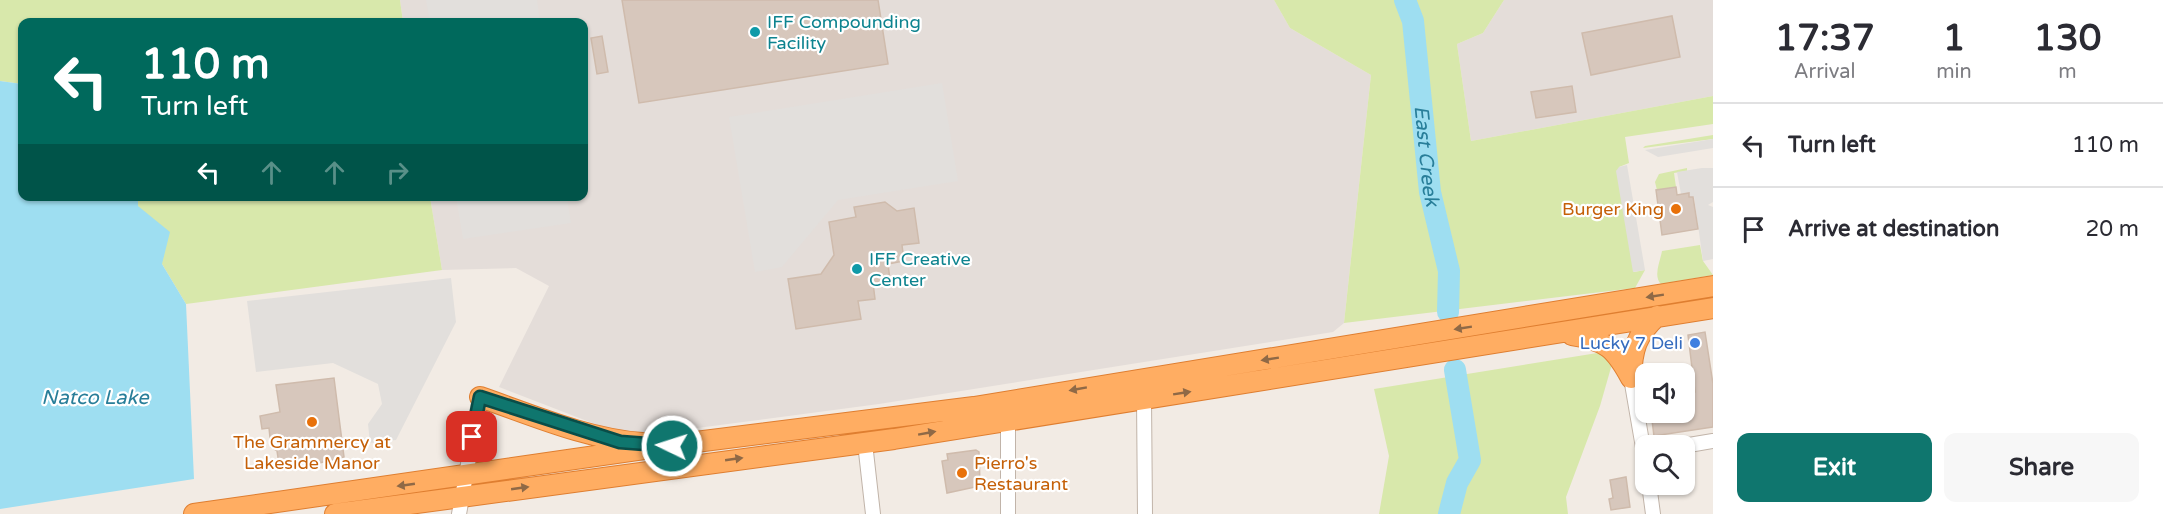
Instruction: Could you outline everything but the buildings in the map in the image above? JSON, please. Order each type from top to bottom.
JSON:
[{"type":"highway","points":[[194,514],[462,496],[672,446],[974,407],[1713,286]]},
{"type":"highway","points":[[335,514],[865,443],[1461,350],[1556,332],[1713,308]]},
{"type":"highway","points":[[1631,378],[1634,344],[1644,327],[1657,316]]},
{"type":"highway","points":[[1556,332],[1598,340],[1607,345],[1617,354],[1631,378]]},
{"type":"highway","points":[[480,397],[620,442],[672,446]]},
{"type":"street","points":[[1631,378],[1641,435]]},
{"type":"street","points":[[462,496],[480,397]]},
{"type":"street","points":[[1144,399],[1145,514]]},
{"type":"street","points":[[1008,421],[1008,514]]},
{"type":"street","points":[[1695,444],[1713,441]]},
{"type":"street","points":[[865,443],[873,514]]},
{"type":"street","points":[[1650,495],[1653,514]]},
{"type":"shaded area","points":[[400,0],[1274,0],[1290,28],[1371,75],[1344,323],[1333,332],[879,404],[659,433],[613,431],[499,387],[549,286],[516,268],[442,270],[431,201],[588,201],[588,18],[402,18]]},
{"type":"shaded area","points":[[426,0],[537,0],[539,18],[429,18]]},
{"type":"shaded area","points":[[1504,0],[1713,0],[1713,96],[1471,141],[1457,44],[1483,33]]},
{"type":"shaded area","points":[[942,83],[958,181],[838,200],[782,267],[755,272],[729,117]]},
{"type":"shaded area","points":[[1713,139],[1713,148],[1658,157],[1645,150]]},
{"type":"shaded area","points":[[1627,165],[1645,270],[1633,272],[1616,171],[1619,167]]},
{"type":"shaded area","points":[[1713,168],[1713,202],[1708,205],[1713,207],[1713,259],[1703,261],[1694,197],[1689,197],[1688,193],[1681,194],[1677,172]]},
{"type":"shaded area","points":[[457,201],[568,201],[571,223],[463,239]]},
{"type":"shaded area","points":[[451,278],[456,322],[396,440],[370,443],[368,424],[382,404],[378,384],[333,363],[256,372],[247,301]]},
{"type":"green space","points":[[0,0],[400,0],[402,18],[18,18],[18,83],[0,81]]},
{"type":"green space","points":[[1274,0],[1504,0],[1483,33],[1457,44],[1471,141],[1713,96],[1713,124],[1625,137],[1629,163],[1619,167],[1634,272],[1645,270],[1635,288],[1344,323],[1371,75],[1290,28]]},
{"type":"green space","points":[[1713,135],[1713,139],[1643,148],[1645,146]]},
{"type":"green space","points":[[1687,168],[1687,171],[1674,173],[1676,187],[1657,190],[1655,182],[1659,174]]},
{"type":"green space","points":[[138,201],[431,201],[442,270],[186,304],[162,264]]},
{"type":"green space","points":[[1700,245],[1703,261],[1713,275],[1661,284],[1657,273],[1662,251]]},
{"type":"green space","points":[[1616,350],[1600,406],[1566,497],[1568,514],[1379,514],[1389,456],[1374,389]]},
{"type":"water","name":"Natco Lake","points":[[0,81],[18,83],[18,201],[138,201],[138,206],[170,232],[162,264],[186,304],[194,479],[0,509]]},
{"type":"waterway","name":"East Creek","points":[[1405,0],[1413,21],[1430,192],[1449,271],[1448,312]]},
{"type":"waterway","name":"East Creek","points":[[1449,514],[1457,483],[1470,460],[1455,370]]},
{"type":"place","name":"IFF Compounding Facility","points":[[755,32]]},
{"type":"place","name":"Burger King","points":[[1676,209]]},
{"type":"place","name":"IFF Creative Center","points":[[857,269]]},
{"type":"place","name":"Lucky 7 Deli","points":[[1695,343]]},
{"type":"place","name":"The Grammercy at Lakeside Manor","points":[[312,422]]},
{"type":"place","name":"Pierro's Restaurant","points":[[962,473]]},
{"type":"route","points":[[472,437],[480,397],[620,442],[672,446]]}]
